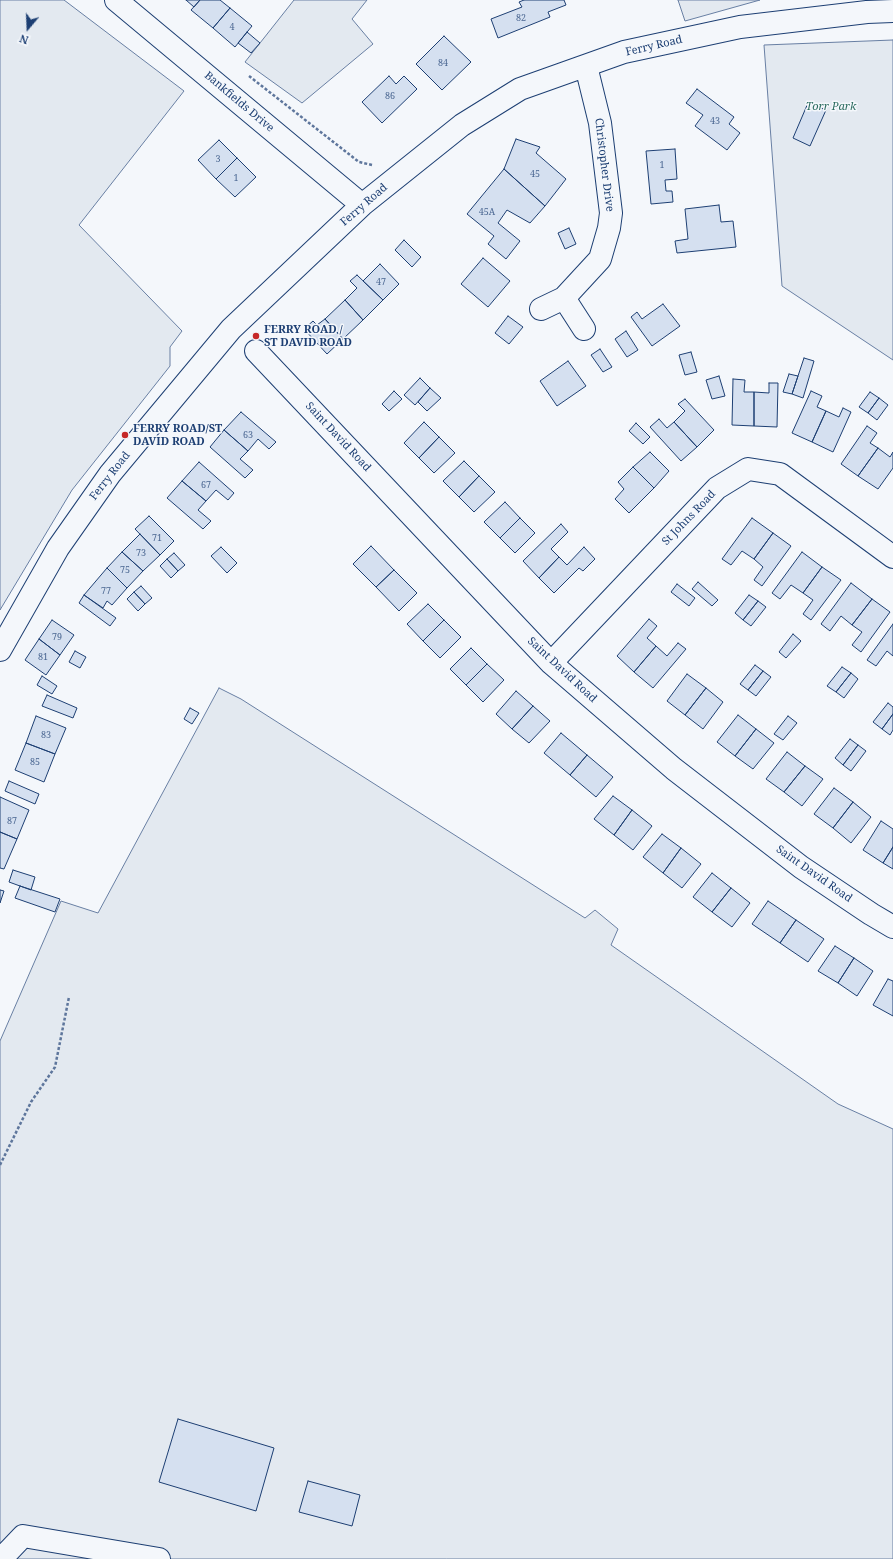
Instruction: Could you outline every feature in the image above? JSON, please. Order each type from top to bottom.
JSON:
[{"type":"street","name":"Bankfields Drive","points":[[116,0],[362,205]]},
{"type":"street","name":"Ferry Road","points":[[0,650],[58,548],[110,474],[231,329],[362,205],[462,125],[520,90],[624,52],[740,27],[868,12],[893,11]]},
{"type":"street","name":"Christopher Drive","points":[[541,310],[564,298],[600,259],[609,228],[611,213],[600,123],[586,66]]},
{"type":"street","points":[[564,298],[584,328]]},
{"type":"street","name":"Saint David Road","points":[[256,351],[551,663],[674,769],[801,866],[871,914],[893,927]]},
{"type":"street","name":"St Johns Road","points":[[551,663],[717,488],[748,470],[780,474],[893,557]]},
{"type":"street","points":[[1,1559],[23,1536],[159,1559]]},
{"type":"path","points":[[246,74],[359,162],[403,172]]},
{"type":"path","points":[[0,1165],[31,1102],[54,1067],[69,997]]},
{"type":"green space","points":[[0,0],[64,0],[184,91],[79,225],[182,331],[170,347],[170,366],[72,490],[0,610]]},
{"type":"green space","points":[[294,0],[367,0],[352,19],[373,44],[302,103],[245,62]]},
{"type":"green space","points":[[678,0],[760,0],[685,21]]},
{"type":"green space","name":"Torr Park","points":[[893,40],[893,360],[782,286],[764,45]]},
{"type":"green space","points":[[219,688],[241,699],[585,918],[595,910],[618,929],[611,945],[838,1104],[893,1129],[893,1559],[0,1559],[0,1041],[61,901],[98,913]]},
{"type":"building","points":[[186,0],[200,0],[194,7]]},
{"type":"building","points":[[200,0],[220,0],[230,8],[213,28],[191,10]]},
{"type":"building","points":[[524,0],[564,0],[566,5],[548,12],[550,17],[498,38],[491,19],[522,7],[519,2]]},
{"type":"building","points":[[230,8],[252,26],[235,47],[213,28]]},
{"type":"building","points":[[247,32],[260,43],[251,53],[238,43]]},
{"type":"building","points":[[444,36],[471,62],[442,90],[416,64]]},
{"type":"building","points":[[389,76],[396,84],[404,76],[417,89],[382,123],[362,102]]},
{"type":"building","points":[[697,89],[734,117],[729,124],[740,133],[727,150],[695,126],[703,115],[686,103]]},
{"type":"building","points":[[808,103],[826,110],[810,146],[793,138]]},
{"type":"building","points":[[516,139],[540,147],[536,153],[566,179],[545,206],[504,169]]},
{"type":"building","points":[[219,140],[237,158],[216,179],[198,160]]},
{"type":"building","points":[[675,149],[677,179],[665,180],[666,191],[672,191],[673,202],[651,204],[646,151]]},
{"type":"building","points":[[237,158],[256,177],[235,197],[216,179]]},
{"type":"building","points":[[504,169],[545,206],[530,223],[507,210],[498,223],[520,241],[506,259],[488,244],[494,236],[467,214]]},
{"type":"building","points":[[719,205],[721,222],[733,221],[736,247],[677,253],[675,241],[688,239],[685,209]]},
{"type":"building","points":[[569,228],[576,244],[565,249],[558,233]]},
{"type":"building","points":[[404,240],[421,257],[412,267],[395,250]]},
{"type":"building","points":[[483,258],[510,281],[488,307],[461,284]]},
{"type":"building","points":[[380,264],[399,284],[383,300],[363,281]]},
{"type":"building","points":[[357,275],[383,300],[363,320],[345,300],[357,288],[350,281]]},
{"type":"building","points":[[345,300],[363,320],[343,339],[325,319]]},
{"type":"building","points":[[663,304],[680,326],[652,346],[631,317],[637,312],[642,319]]},
{"type":"building","points":[[508,316],[523,327],[509,344],[495,333]]},
{"type":"building","points":[[325,319],[343,339],[327,354],[304,329],[313,321],[317,325]]},
{"type":"building","points":[[626,331],[638,350],[627,357],[615,339]]},
{"type":"building","points":[[600,349],[612,367],[603,372],[591,355]]},
{"type":"building","points":[[691,352],[697,372],[685,375],[679,355]]},
{"type":"building","points":[[804,358],[814,361],[803,398],[792,394]]},
{"type":"building","points":[[568,361],[586,386],[557,406],[540,381]]},
{"type":"building","points":[[789,374],[798,376],[792,394],[783,392]]},
{"type":"building","points":[[719,376],[725,396],[712,399],[706,380]]},
{"type":"building","points":[[420,378],[430,388],[415,405],[404,395]]},
{"type":"building","points":[[733,379],[745,380],[744,392],[754,392],[754,426],[732,425]]},
{"type":"building","points":[[769,383],[778,383],[777,427],[754,426],[754,392],[769,393]]},
{"type":"building","points":[[430,388],[441,398],[427,411],[418,402]]},
{"type":"building","points":[[394,391],[402,399],[389,411],[382,404]]},
{"type":"building","points":[[811,391],[822,396],[817,407],[826,411],[812,442],[792,433]]},
{"type":"building","points":[[870,392],[879,398],[868,413],[859,407]]},
{"type":"building","points":[[879,398],[888,405],[877,420],[868,413]]},
{"type":"building","points":[[685,399],[714,430],[697,447],[674,422],[685,411],[678,404]]},
{"type":"building","points":[[843,408],[851,412],[833,452],[812,442],[826,411],[839,417]]},
{"type":"building","points":[[241,412],[276,442],[269,449],[258,439],[248,451],[224,430]]},
{"type":"building","points":[[659,419],[667,428],[674,422],[697,447],[681,461],[650,427]]},
{"type":"building","points":[[424,422],[439,437],[419,458],[404,443]]},
{"type":"building","points":[[636,423],[650,437],[643,444],[629,431]]},
{"type":"building","points":[[867,426],[877,433],[870,443],[878,448],[858,476],[841,464]]},
{"type":"building","points":[[224,430],[248,451],[240,459],[253,470],[245,478],[210,447]]},
{"type":"building","points":[[439,437],[455,453],[434,473],[419,458]]},
{"type":"building","points":[[878,448],[890,457],[893,452],[893,468],[878,489],[858,476]]},
{"type":"building","points":[[650,452],[669,471],[654,488],[633,467]]},
{"type":"building","points":[[464,461],[479,476],[459,497],[443,481]]},
{"type":"building","points":[[199,462],[234,493],[228,500],[216,490],[206,501],[182,481]]},
{"type":"building","points":[[633,467],[654,488],[629,513],[615,499],[624,489],[618,482]]},
{"type":"building","points":[[479,476],[495,492],[474,512],[459,497]]},
{"type":"building","points":[[182,481],[206,501],[198,510],[211,521],[203,529],[167,498]]},
{"type":"building","points":[[505,502],[520,518],[500,538],[484,522]]},
{"type":"building","points":[[149,516],[174,541],[160,555],[135,529]]},
{"type":"building","points":[[520,518],[535,533],[515,553],[500,538]]},
{"type":"building","points":[[752,518],[773,533],[754,559],[742,551],[731,565],[722,559]]},
{"type":"building","points":[[561,524],[568,532],[551,549],[559,557],[539,578],[523,561]]},
{"type":"building","points":[[773,533],[791,546],[762,586],[754,580],[763,567],[754,559]]},
{"type":"building","points":[[140,534],[160,555],[143,571],[122,552]]},
{"type":"building","points":[[371,546],[394,570],[376,587],[353,564]]},
{"type":"building","points":[[221,547],[237,563],[227,573],[211,556]]},
{"type":"building","points":[[584,547],[595,559],[583,571],[579,568],[554,593],[539,578],[559,557],[567,565]]},
{"type":"building","points":[[122,552],[143,571],[127,588],[107,568]]},
{"type":"building","points":[[802,552],[822,567],[803,593],[791,585],[780,599],[772,593]]},
{"type":"building","points":[[174,553],[185,565],[178,571],[167,559]]},
{"type":"building","points":[[167,559],[178,571],[171,578],[160,566]]},
{"type":"building","points":[[822,567],[841,580],[811,620],[803,614],[813,600],[803,593]]},
{"type":"building","points":[[107,568],[127,588],[112,605],[107,601],[103,608],[84,595]]},
{"type":"building","points":[[394,570],[417,593],[399,611],[376,587]]},
{"type":"building","points":[[698,582],[718,600],[712,606],[692,589]]},
{"type":"building","points":[[851,583],[872,599],[852,625],[841,616],[830,631],[821,624]]},
{"type":"building","points":[[677,584],[695,598],[689,606],[671,592]]},
{"type":"building","points":[[141,586],[152,598],[145,604],[134,592]]},
{"type":"building","points":[[134,592],[145,604],[138,611],[127,599]]},
{"type":"building","points":[[84,595],[116,618],[110,626],[79,603]]},
{"type":"building","points":[[749,595],[758,601],[743,620],[735,613]]},
{"type":"building","points":[[872,599],[890,612],[861,652],[852,645],[862,632],[852,625]]},
{"type":"building","points":[[758,601],[766,607],[751,626],[743,620]]},
{"type":"building","points":[[428,604],[444,620],[423,641],[407,624]]},
{"type":"building","points":[[649,619],[657,626],[647,638],[656,646],[634,672],[617,656]]},
{"type":"building","points":[[52,620],[74,635],[60,655],[39,639]]},
{"type":"building","points":[[444,620],[461,637],[440,658],[423,641]]},
{"type":"building","points":[[893,624],[893,656],[887,651],[876,666],[867,660]]},
{"type":"building","points":[[793,634],[801,641],[786,658],[779,652]]},
{"type":"building","points":[[39,639],[60,655],[46,675],[25,660]]},
{"type":"building","points":[[678,643],[686,649],[653,688],[634,672],[656,646],[667,656]]},
{"type":"building","points":[[471,648],[487,664],[466,685],[450,669]]},
{"type":"building","points":[[75,651],[86,657],[80,668],[69,662]]},
{"type":"building","points":[[487,664],[504,680],[483,702],[466,685]]},
{"type":"building","points":[[755,665],[763,671],[748,690],[740,684]]},
{"type":"building","points":[[842,667],[851,673],[836,692],[827,686]]},
{"type":"building","points":[[763,671],[771,677],[756,696],[748,690]]},
{"type":"building","points":[[851,673],[858,679],[844,698],[836,692]]},
{"type":"building","points":[[687,674],[706,688],[685,715],[667,701]]},
{"type":"building","points":[[42,676],[57,686],[52,694],[37,685]]},
{"type":"building","points":[[706,688],[723,702],[703,729],[685,715]]},
{"type":"building","points":[[516,691],[533,706],[512,729],[496,714]]},
{"type":"building","points":[[47,695],[77,708],[73,718],[42,706]]},
{"type":"building","points":[[888,703],[893,707],[893,714],[882,729],[873,722]]},
{"type":"building","points":[[533,706],[550,721],[529,743],[512,729]]},
{"type":"building","points":[[190,708],[199,713],[192,724],[184,719]]},
{"type":"building","points":[[893,714],[893,730],[890,735],[882,729]]},
{"type":"building","points":[[738,715],[756,729],[735,756],[717,742]]},
{"type":"building","points":[[36,716],[66,728],[55,754],[26,743]]},
{"type":"building","points":[[788,716],[797,723],[783,740],[774,734]]},
{"type":"building","points":[[756,729],[774,743],[753,769],[735,756]]},
{"type":"building","points":[[561,733],[587,755],[570,775],[544,753]]},
{"type":"building","points":[[850,739],[858,745],[843,765],[835,758]]},
{"type":"building","points":[[26,743],[55,754],[44,782],[15,770]]},
{"type":"building","points":[[858,745],[866,751],[851,771],[843,765]]},
{"type":"building","points":[[787,752],[805,766],[784,792],[766,779]]},
{"type":"building","points":[[587,755],[613,777],[596,797],[570,775]]},
{"type":"building","points":[[805,766],[823,779],[802,806],[784,792]]},
{"type":"building","points":[[9,781],[39,794],[35,804],[5,791]]},
{"type":"building","points":[[834,788],[853,802],[833,828],[814,814]]},
{"type":"building","points":[[613,796],[632,810],[614,835],[594,819]]},
{"type":"building","points":[[0,797],[29,810],[17,839],[0,832]]},
{"type":"building","points":[[853,802],[871,817],[851,843],[833,828]]},
{"type":"building","points":[[632,810],[652,826],[633,850],[614,835]]},
{"type":"building","points":[[881,821],[893,829],[893,847],[883,863],[863,850]]},
{"type":"building","points":[[0,832],[17,839],[4,869],[0,868]]},
{"type":"building","points":[[662,834],[681,848],[663,873],[643,857]]},
{"type":"building","points":[[893,847],[893,869],[883,863]]},
{"type":"building","points":[[681,848],[701,864],[682,888],[663,873]]},
{"type":"building","points":[[13,870],[35,877],[31,890],[9,882]]},
{"type":"building","points":[[712,873],[731,888],[712,912],[693,897]]},
{"type":"building","points":[[20,886],[60,899],[55,912],[15,898]]},
{"type":"building","points":[[731,888],[750,903],[732,927],[712,912]]},
{"type":"building","points":[[0,890],[4,891],[0,903]]},
{"type":"building","points":[[768,901],[796,920],[780,943],[752,924]]},
{"type":"building","points":[[796,920],[824,939],[808,962],[780,943]]},
{"type":"building","points":[[835,946],[854,958],[838,983],[818,971]]},
{"type":"building","points":[[854,958],[873,971],[857,996],[838,983]]},
{"type":"building","points":[[888,979],[893,981],[893,1016],[873,1005]]},
{"type":"building","points":[[178,1419],[274,1448],[256,1511],[159,1482]]},
{"type":"building","points":[[308,1481],[360,1495],[352,1526],[299,1512]]},
{"type":"place","name":"FERRY ROAD / ST DAVID ROAD","points":[[256,336]]},
{"type":"place","name":"FERRY ROAD/ST DAVID ROAD","points":[[125,435]]}]
